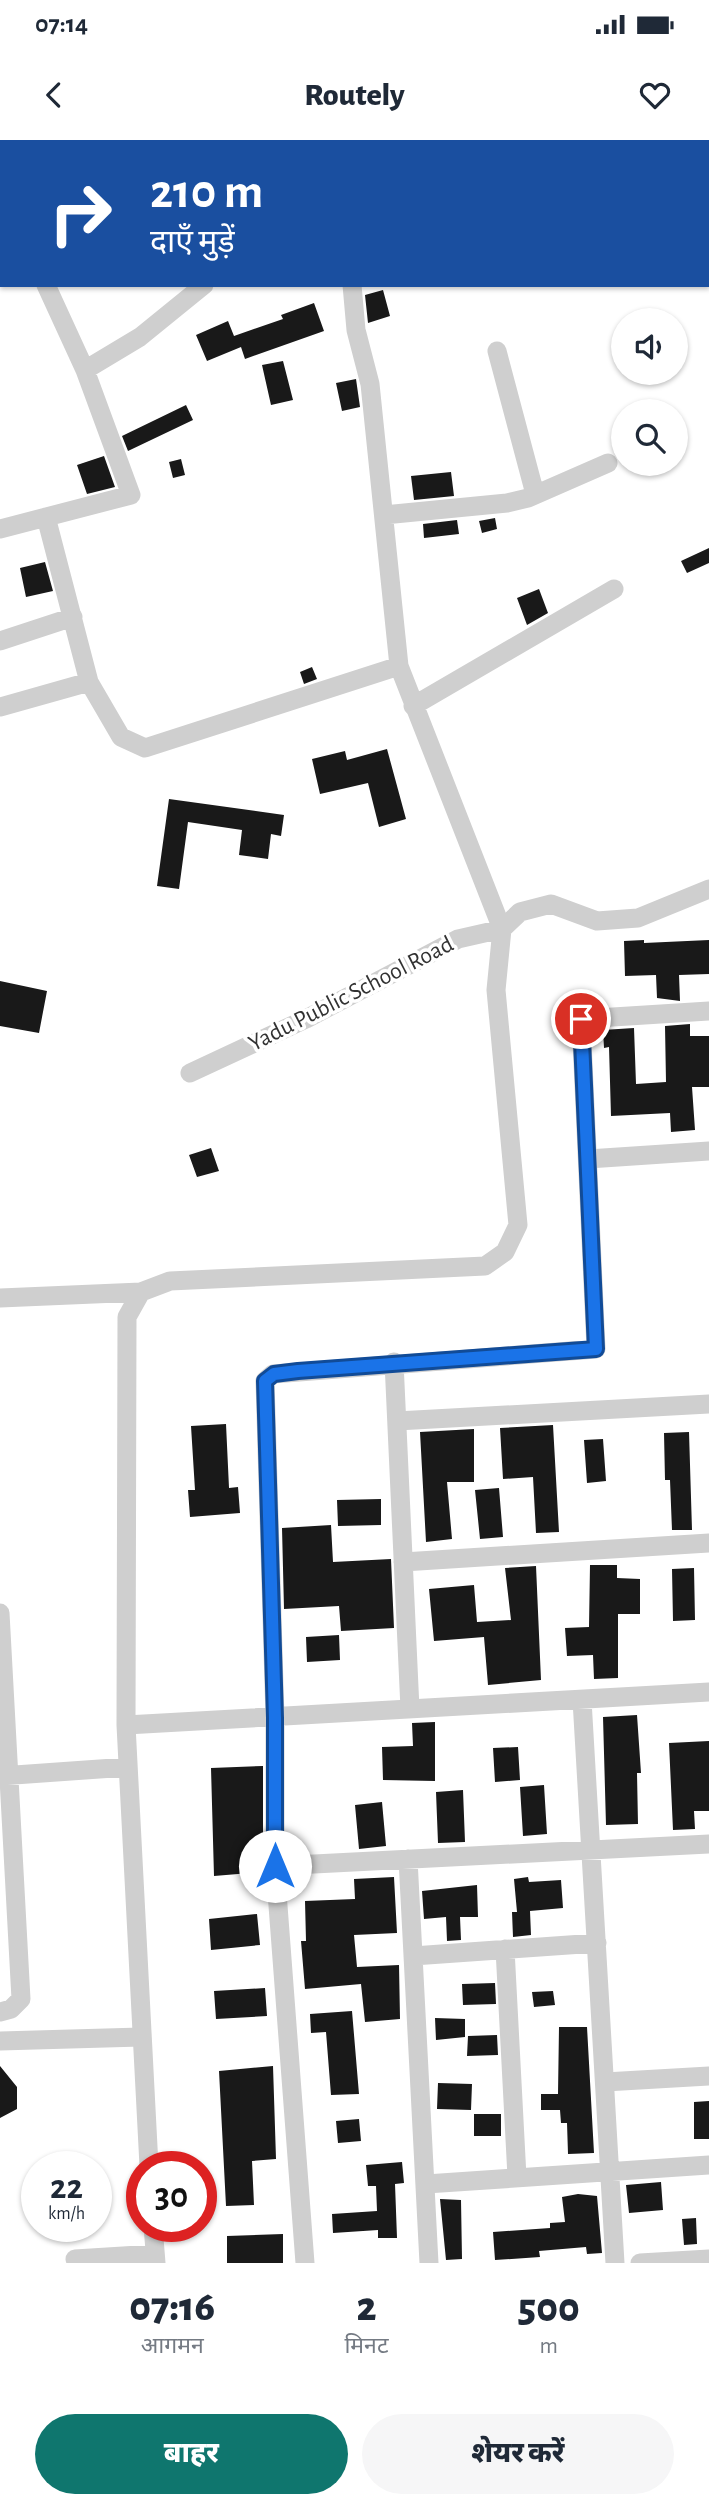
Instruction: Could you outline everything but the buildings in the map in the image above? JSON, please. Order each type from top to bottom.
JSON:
[{"type":"street","points":[[0,530],[131,495],[85,370],[47,287]]},
{"type":"street","points":[[85,370],[140,337],[202,287]]},
{"type":"street","points":[[0,1298],[141,1292],[170,1281],[485,1266],[505,1252],[518,1225],[496,990],[502,929],[399,666],[370,384],[356,330],[352,287]]},
{"type":"street","points":[[497,351],[535,494]]},
{"type":"street","points":[[384,514],[508,503],[608,463]]},
{"type":"street","points":[[46,517],[89,682],[121,737],[145,748],[399,666]]},
{"type":"street","points":[[414,706],[614,589]]},
{"type":"street","points":[[0,641],[73,617]]},
{"type":"street","points":[[0,707],[89,682]]},
{"type":"street","name":"Yadu Public School Road","points":[[190,1073],[306,1019],[458,939],[502,929],[520,912],[551,904],[597,922],[638,918],[709,890]]},
{"type":"street","points":[[305,2263],[275,1866],[275,1718],[265,1381],[274,1374],[394,1362],[596,1349],[581,1019],[709,1011]]},
{"type":"street","points":[[588,1159],[709,1151]]},
{"type":"street","points":[[141,1292],[127,1317],[126,1726],[148,2151]]},
{"type":"street","points":[[394,1362],[410,1709]]},
{"type":"street","points":[[397,1421],[709,1404]]},
{"type":"street","points":[[403,1562],[709,1544]]},
{"type":"street","points":[[0,1613],[5,1776],[21,1999],[11,2009],[0,2012]]},
{"type":"street","points":[[126,1726],[709,1692]]},
{"type":"street","points":[[582,1700],[615,2263]]},
{"type":"street","points":[[5,1776],[128,1767]]},
{"type":"street","points":[[275,1866],[709,1843]]},
{"type":"street","points":[[408,1859],[429,2263]]},
{"type":"street","points":[[413,1956],[597,1942]]},
{"type":"street","points":[[505,1949],[517,2177]]},
{"type":"street","points":[[0,2041],[141,2037]]},
{"type":"street","points":[[605,2082],[709,2076]]},
{"type":"street","points":[[426,2184],[709,2165]]},
{"type":"street","points":[[75,2259],[156,2258]]},
{"type":"street","points":[[640,2263],[709,2259]]},
{"type":"route","points":[[275,1866],[275,1718],[265,1381],[274,1374],[298,1371],[596,1349],[581,1019]]}]
